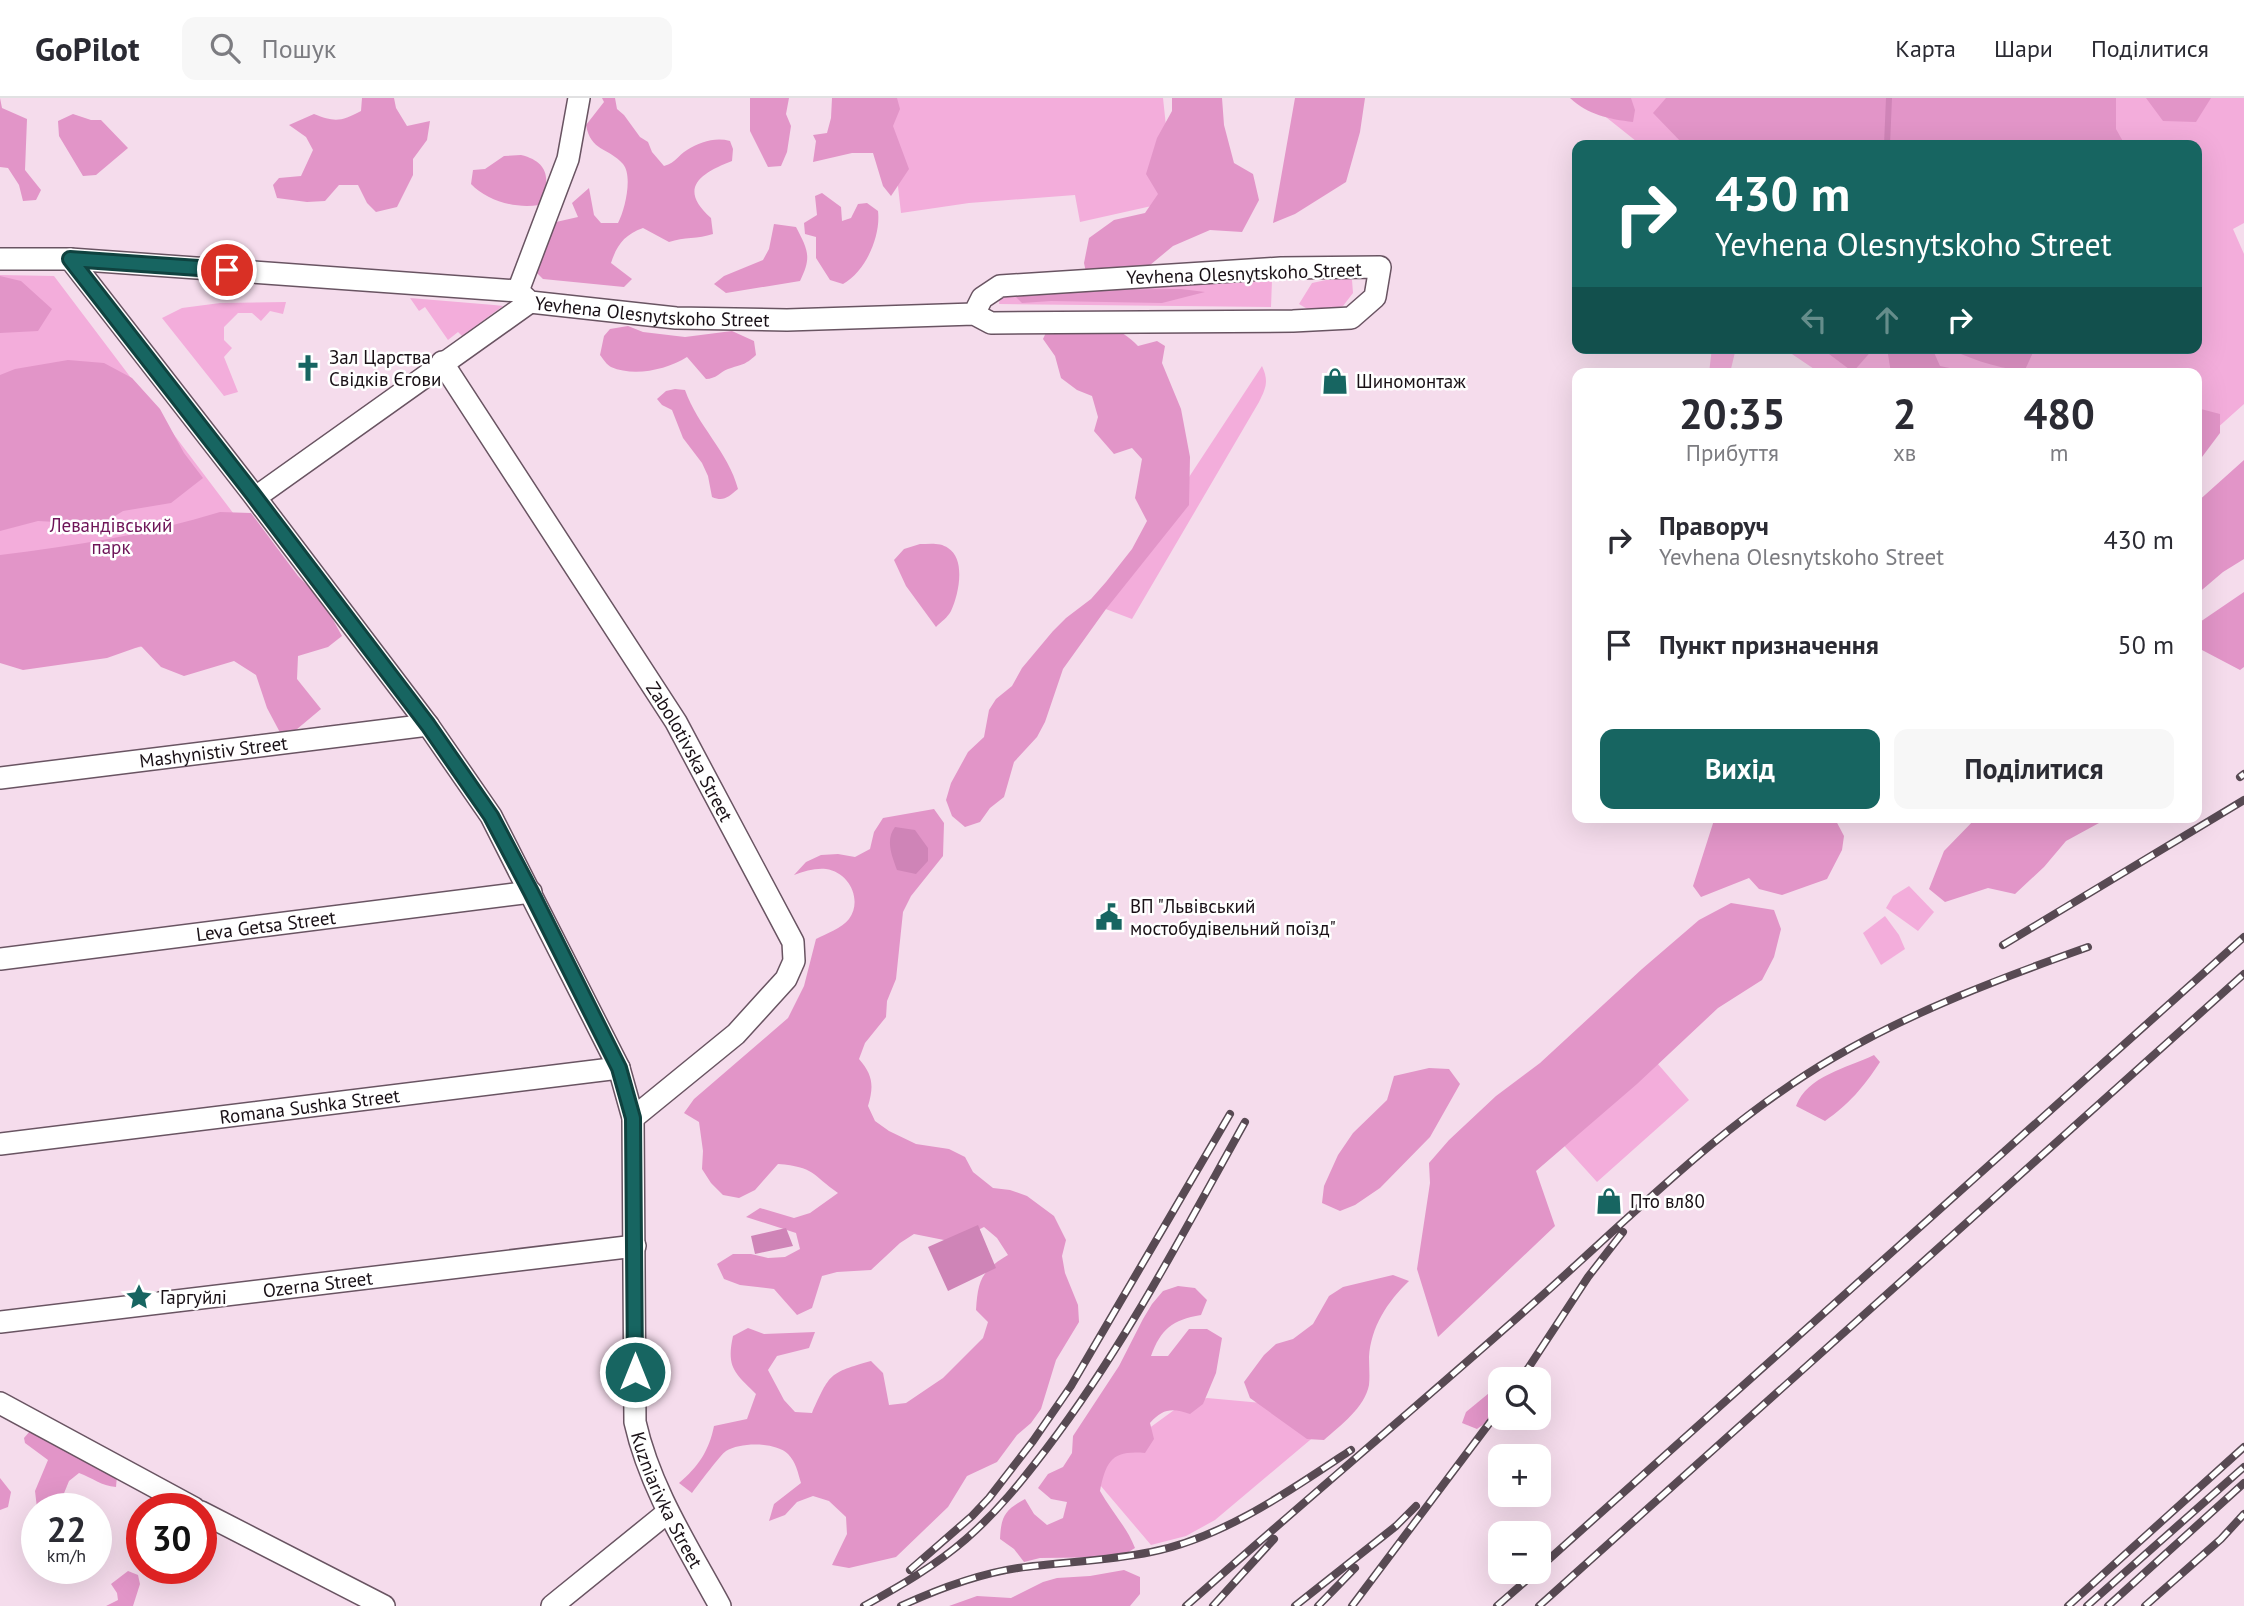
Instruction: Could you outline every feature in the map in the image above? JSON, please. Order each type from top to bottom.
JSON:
[{"type":"street","points":[[256,498],[442,362],[524,296],[568,159],[579,98]]},
{"type":"street","name":"Yevhena Olesnytskoho Street","points":[[0,259],[70,259],[524,296],[676,318],[787,320],[974,314],[991,323],[1293,321],[1351,318],[1375,297],[1380,267],[1281,268],[1000,286],[982,298],[974,314]]},
{"type":"street","name":"Kuzniarivka Street","points":[[70,259],[428,725],[491,816],[619,1068],[633,1118],[635,1422],[646,1459],[668,1512],[720,1606]]},
{"type":"street","name":"Zabolotivska Street","points":[[442,362],[676,722],[793,942],[794,961],[786,979],[736,1034],[633,1118]]},
{"type":"street","name":"Mashynistiv Street","points":[[0,778],[428,725]]},
{"type":"street","name":"Leva Getsa Street","points":[[0,958],[531,892]]},
{"type":"street","name":"Romana Sushka Street","points":[[0,1144],[619,1068]]},
{"type":"street","name":"Ozerna Street","points":[[0,1322],[635,1246]]},
{"type":"street","points":[[0,1403],[166,1493]]},
{"type":"street","points":[[552,1606],[668,1512]]},
{"type":"street","points":[[217,1520],[384,1606]]},
{"type":"green space","points":[[888,98],[1163,98],[1174,201],[1080,222],[1075,195],[969,203],[901,213]]},
{"type":"green space","points":[[1582,98],[2244,98],[2244,223],[2233,229],[2244,254],[2244,404],[2202,442],[2202,368],[1813,368],[1792,354],[2202,354],[2202,140],[1635,140]]},
{"type":"green space","name":"Левандівський парк","points":[[0,275],[54,276],[320,628],[0,662]]},
{"type":"green space","points":[[1345,276],[1352,280],[1353,293],[1343,306],[1314,313],[1299,304],[1312,283]]},
{"type":"green space","points":[[1272,280],[1271,307],[999,304],[1000,292]]},
{"type":"green space","points":[[410,298],[503,306],[462,336],[458,332],[448,340],[425,307],[419,311]]},
{"type":"green space","points":[[286,302],[283,314],[270,311],[261,321],[252,313],[238,313],[224,327],[224,340],[232,348],[224,357],[238,392],[224,396],[162,318],[182,308],[220,303]]},
{"type":"green space","points":[[1711,354],[1735,354],[1731,368],[1710,368]]},
{"type":"green space","points":[[1262,366],[1266,384],[1259,402],[1132,619],[1103,608]]},
{"type":"green space","points":[[1909,886],[1934,912],[1918,931],[1886,908],[1893,896]]},
{"type":"green space","points":[[1885,916],[1899,935],[1905,949],[1881,965],[1863,933]]},
{"type":"green space","points":[[1651,1056],[1689,1100],[1597,1182],[1558,1139]]},
{"type":"green space","points":[[1207,1398],[1262,1403],[1316,1435],[1215,1520],[1186,1536],[1151,1545],[1089,1472],[1181,1405]]},
{"type":"shaded area","points":[[0,98],[2,108],[27,119],[25,170],[41,190],[36,200],[23,201],[19,185],[8,168],[0,167]]},
{"type":"shaded area","points":[[362,98],[394,98],[396,108],[407,126],[430,121],[427,140],[413,159],[413,175],[397,207],[376,212],[367,203],[358,185],[339,185],[325,201],[307,202],[277,198],[273,185],[279,178],[301,176],[313,150],[306,137],[289,125],[314,114],[337,120],[348,117],[361,111]]},
{"type":"shaded area","points":[[602,98],[615,98],[617,109],[640,137],[648,142],[652,152],[664,166],[702,143],[713,140],[730,141],[733,149],[732,161],[703,176],[695,190],[701,207],[711,218],[713,234],[669,242],[643,228],[631,234],[619,246],[611,263],[632,279],[624,287],[543,279],[536,272],[556,222],[578,217],[572,203],[589,188],[594,215],[601,223],[618,223],[623,210],[628,185],[626,169],[617,159],[596,145],[588,134],[586,125],[604,102]]},
{"type":"shaded area","points":[[750,98],[789,98],[786,114],[791,126],[787,152],[781,166],[768,167],[750,131]]},
{"type":"shaded area","points":[[832,98],[897,98],[900,109],[893,126],[909,169],[891,196],[883,186],[873,153],[852,153],[813,162],[816,141],[813,135],[827,133]]},
{"type":"shaded area","points":[[1172,98],[1222,98],[1224,125],[1234,163],[1253,174],[1259,200],[1242,232],[1210,230],[1173,246],[1138,275],[1087,277],[1084,263],[1089,238],[1114,220],[1145,213],[1158,194],[1146,174],[1157,138],[1172,111]]},
{"type":"shaded area","points":[[1295,98],[1365,98],[1360,132],[1346,182],[1295,214],[1273,223]]},
{"type":"shaded area","points":[[1570,98],[1631,98],[1635,110],[1633,122],[1599,115]]},
{"type":"shaded area","points":[[1666,98],[2116,98],[2116,129],[2122,140],[1679,140],[1653,113]]},
{"type":"shaded area","points":[[2146,98],[2211,98],[2196,122],[2163,121]]},
{"type":"shaded area","points":[[73,114],[101,120],[128,148],[96,175],[83,176],[59,136],[58,121]]},
{"type":"shaded area","points":[[521,155],[538,162],[543,168],[546,180],[539,205],[521,206],[502,202],[485,195],[471,184],[473,170],[485,169],[504,156]]},
{"type":"shaded area","points":[[822,193],[841,207],[842,221],[851,218],[858,204],[867,203],[878,211],[877,231],[870,252],[859,271],[843,284],[830,280],[816,258],[816,237],[805,234],[804,223],[817,215],[815,196]]},
{"type":"shaded area","points":[[774,224],[796,227],[803,242],[807,259],[800,281],[726,293],[714,284],[724,276],[763,260],[769,249]]},
{"type":"shaded area","points":[[0,276],[21,281],[52,309],[38,331],[0,333]]},
{"type":"shaded area","points":[[1181,289],[1205,292],[1162,303],[1022,303],[1015,296],[1051,290]]},
{"type":"shaded area","points":[[1050,324],[1108,327],[1128,337],[1138,346],[1157,341],[1165,346],[1162,363],[1181,409],[1190,457],[1189,505],[1106,609],[1063,669],[1045,722],[1037,737],[1014,762],[1004,797],[990,808],[980,822],[965,827],[952,816],[946,800],[951,783],[968,752],[984,737],[989,710],[996,699],[1012,686],[1022,668],[1053,631],[1091,599],[1106,582],[1132,549],[1147,521],[1135,498],[1142,459],[1132,448],[1114,454],[1094,431],[1098,417],[1092,396],[1077,390],[1061,378],[1055,356],[1043,339]]},
{"type":"shaded area","points":[[628,326],[643,332],[685,337],[732,331],[754,341],[756,355],[746,363],[709,379],[706,379],[687,357],[650,371],[620,370],[610,366],[600,355],[604,336],[610,329]]},
{"type":"shaded area","points":[[1829,354],[1869,354],[1856,368],[1848,368]]},
{"type":"shaded area","points":[[1888,354],[1935,354],[1940,366],[1949,368],[1890,368]]},
{"type":"shaded area","points":[[1960,354],[2032,354],[2025,368],[2004,368]]},
{"type":"shaded area","points":[[68,360],[104,363],[132,378],[160,409],[184,453],[203,478],[171,503],[123,511],[96,528],[74,523],[38,521],[0,531],[0,375],[15,369]]},
{"type":"shaded area","points":[[685,390],[697,416],[733,475],[738,489],[726,498],[712,497],[702,463],[683,438],[672,410],[657,399],[666,391]]},
{"type":"shaded area","points":[[2202,409],[2220,414],[2220,433],[2202,457]]},
{"type":"shaded area","points":[[2244,460],[2244,559],[2202,590],[2202,498]]},
{"type":"shaded area","points":[[220,512],[251,513],[298,576],[322,600],[342,636],[328,647],[298,656],[297,679],[321,709],[284,740],[267,708],[256,675],[234,661],[184,676],[161,667],[141,646],[107,658],[23,670],[0,663],[0,555],[111,538]]},
{"type":"shaded area","points":[[920,544],[945,546],[954,553],[959,568],[954,604],[936,627],[906,586],[894,560],[904,549]]},
{"type":"shaded area","points":[[2244,592],[2244,667],[2240,670],[2202,650],[2202,621]]},
{"type":"shaded area","points":[[934,809],[944,823],[943,856],[911,896],[903,912],[896,979],[887,1001],[886,1017],[865,1043],[859,1059],[871,1081],[868,1106],[875,1121],[889,1131],[916,1144],[949,1149],[965,1157],[973,1172],[993,1188],[1027,1196],[1054,1216],[1066,1240],[1062,1256],[1065,1273],[1078,1305],[1079,1322],[1056,1360],[1041,1409],[997,1462],[967,1476],[948,1507],[896,1557],[849,1568],[832,1565],[847,1534],[846,1517],[829,1501],[813,1496],[797,1502],[785,1515],[769,1521],[774,1504],[801,1483],[793,1460],[782,1450],[767,1445],[732,1448],[719,1458],[692,1493],[679,1483],[702,1458],[714,1426],[747,1419],[756,1394],[734,1369],[731,1356],[733,1336],[748,1328],[764,1334],[815,1332],[809,1348],[777,1356],[768,1370],[784,1400],[795,1412],[812,1413],[832,1376],[871,1361],[883,1373],[889,1405],[906,1403],[943,1378],[983,1338],[988,1322],[976,1310],[980,1284],[992,1266],[1008,1255],[997,1238],[984,1227],[954,1242],[914,1234],[871,1270],[837,1272],[822,1276],[812,1308],[797,1315],[774,1289],[740,1285],[724,1279],[717,1264],[733,1254],[785,1257],[800,1249],[796,1233],[746,1217],[760,1208],[794,1218],[810,1213],[838,1193],[806,1169],[778,1164],[755,1190],[739,1198],[723,1195],[702,1169],[703,1151],[699,1122],[684,1113],[694,1099],[788,1018],[804,986],[816,939],[842,925],[853,912],[854,896],[841,875],[822,869],[794,875],[806,862],[821,855],[855,857],[870,849],[874,832],[883,818]]},
{"type":"shaded area","points":[[1713,823],[1837,823],[1844,836],[1842,850],[1827,879],[1782,895],[1759,889],[1749,878],[1701,897],[1693,886]]},
{"type":"shaded area","points":[[1971,823],[2099,823],[2066,841],[2044,867],[2015,894],[1988,888],[1945,902],[1929,889],[1944,851]]},
{"type":"shaded area","points":[[895,827],[915,830],[928,848],[928,861],[916,874],[897,870],[890,843]]},
{"type":"shaded area","points":[[1731,903],[1774,910],[1781,929],[1774,957],[1762,980],[1718,1008],[1637,1084],[1536,1171],[1555,1226],[1438,1337],[1417,1269],[1430,1183],[1429,1163],[1449,1140],[1496,1096],[1540,1063],[1642,969],[1699,920]]},
{"type":"shaded area","points":[[1874,1055],[1880,1062],[1868,1080],[1848,1102],[1825,1121],[1796,1106],[1801,1096],[1818,1080]]},
{"type":"shaded area","points":[[1429,1068],[1449,1069],[1460,1084],[1430,1137],[1380,1188],[1355,1205],[1340,1211],[1322,1203],[1324,1186],[1338,1155],[1353,1133],[1387,1100],[1394,1076]]},
{"type":"shaded area","points":[[978,1225],[996,1268],[948,1291],[928,1247]]},
{"type":"shaded area","points":[[786,1228],[793,1246],[755,1254],[751,1236]]},
{"type":"shaded area","points":[[1393,1275],[1409,1281],[1387,1306],[1373,1335],[1367,1393],[1351,1416],[1324,1440],[1307,1439],[1250,1398],[1244,1382],[1264,1355],[1276,1344],[1293,1339],[1313,1324],[1329,1296],[1343,1287]]},
{"type":"shaded area","points":[[1178,1286],[1195,1288],[1207,1300],[1201,1315],[1175,1323],[1164,1332],[1151,1356],[1168,1356],[1189,1329],[1207,1329],[1222,1338],[1216,1373],[1203,1404],[1190,1414],[1173,1410],[1159,1414],[1150,1423],[1154,1439],[1145,1453],[1125,1453],[1118,1456],[1112,1460],[1105,1472],[1100,1491],[1135,1548],[1120,1557],[1040,1558],[1024,1562],[1014,1549],[1000,1539],[1005,1514],[1025,1499],[1034,1514],[1047,1525],[1063,1518],[1067,1502],[1051,1499],[1038,1488],[1048,1474],[1063,1467],[1072,1453],[1073,1436],[1119,1366],[1152,1304],[1163,1291]]},
{"type":"shaded area","points":[[1488,1394],[1488,1421],[1477,1429],[1462,1423],[1466,1412]]},
{"type":"shaded area","points":[[30,1431],[85,1456],[96,1467],[117,1476],[116,1487],[79,1473],[69,1481],[64,1493],[35,1493],[48,1460],[25,1443],[24,1438]]},
{"type":"shaded area","points":[[0,1478],[11,1492],[8,1507],[0,1510]]},
{"type":"shaded area","points":[[1124,1570],[1140,1577],[1140,1594],[1130,1606],[949,1606],[977,1596],[1011,1598],[1057,1578]]},
{"type":"shaded area","points":[[126,1573],[126,1584],[140,1584],[133,1606],[106,1606],[118,1600],[112,1583]]},
{"type":"waterway","points":[[1887,140],[1889,98]]},
{"type":"railway","points":[[2240,777],[2244,774]]},
{"type":"railway","points":[[2003,945],[2244,800]]},
{"type":"railway","points":[[1551,1557],[2244,937]]},
{"type":"railway","points":[[1186,1606],[1679,1172],[1753,1111],[1833,1058],[1894,1025],[1990,983],[2088,947]]},
{"type":"railway","points":[[1539,1606],[2244,974]]},
{"type":"railway","points":[[910,1570],[972,1516],[1033,1441],[1071,1386],[1230,1114]]},
{"type":"railway","points":[[864,1606],[917,1575],[966,1539],[1009,1496],[1047,1448],[1127,1330],[1245,1122]]},
{"type":"railway","points":[[1529,1367],[1588,1277],[1623,1232]]},
{"type":"railway","points":[[1352,1606],[1488,1425]]},
{"type":"railway","points":[[2068,1606],[2244,1447]]},
{"type":"railway","points":[[901,1606],[988,1574],[1151,1552],[1204,1536],[1255,1511],[1351,1450]]},
{"type":"railway","points":[[2087,1606],[2244,1467]]},
{"type":"railway","points":[[2108,1606],[2244,1483]]},
{"type":"railway","points":[[1295,1606],[1396,1526],[1416,1506]]},
{"type":"railway","points":[[2145,1606],[2221,1539],[2244,1514]]},
{"type":"railway","points":[[1213,1606],[1274,1539]]},
{"type":"railway","points":[[1318,1606],[1355,1568]]},
{"type":"railway","points":[[1497,1606],[1522,1584]]},
{"type":"place","name":"Зал Царства Свідків Єгови","points":[[308,368]]},
{"type":"place","name":"Шиномонтаж","points":[[1335,381]]},
{"type":"place","name":"ВП \"Львівський мостобудівельний поїзд\"","points":[[1109,917]]},
{"type":"place","name":"Пто вл80","points":[[1609,1201]]},
{"type":"place","name":"Гаргуйлі","points":[[139,1297]]},
{"type":"route","points":[[227,270],[70,259],[428,725],[491,816],[531,892],[619,1068],[633,1118],[635,1372]]}]
